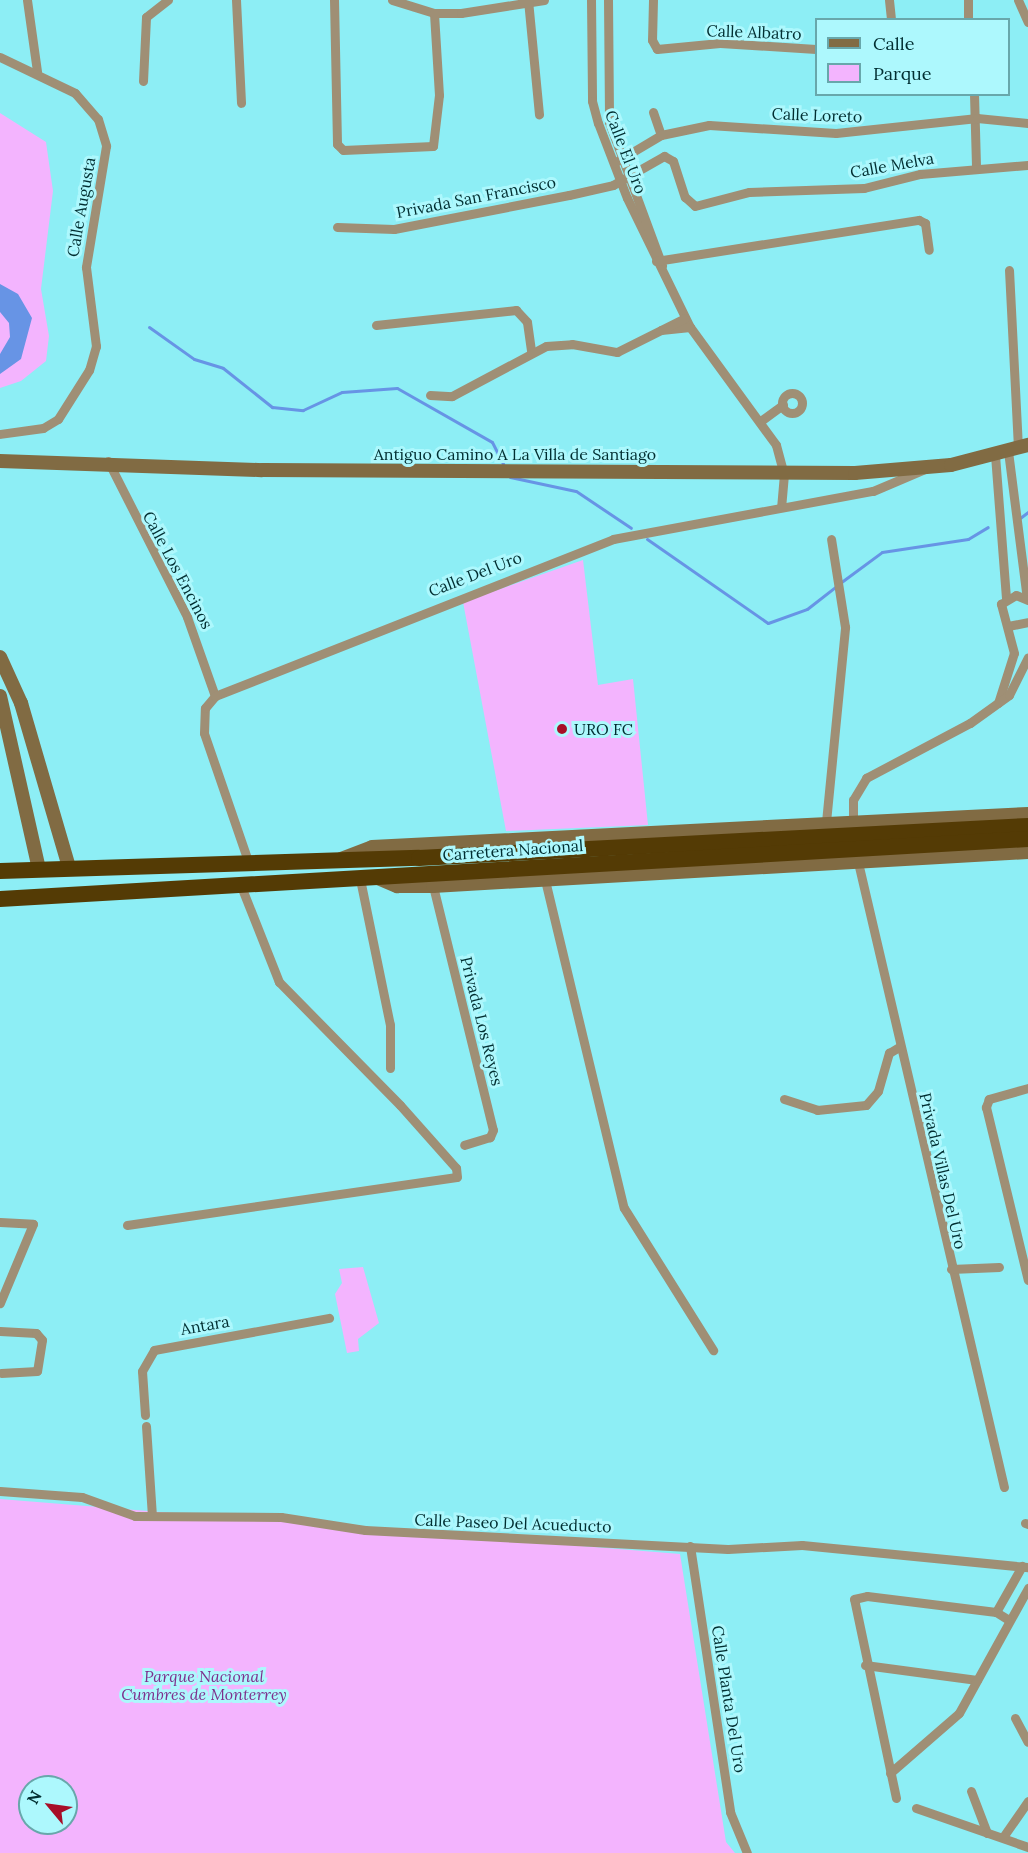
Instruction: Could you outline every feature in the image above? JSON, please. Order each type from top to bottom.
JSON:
[{"type":"highway","name":"Carretera Nacional","points":[[0,899],[378,878],[426,872],[1028,826]]},
{"type":"highway","name":"Carretera Nacional","points":[[0,872],[69,867],[340,860],[426,872],[1028,839]]},
{"type":"street","points":[[27,0],[37,71]]},
{"type":"street","points":[[143,81],[146,17],[168,0]]},
{"type":"street","points":[[236,0],[241,103]]},
{"type":"street","points":[[334,0],[337,144],[343,150],[433,146],[439,95],[434,13]]},
{"type":"street","points":[[392,0],[434,13],[544,0]]},
{"type":"street","name":"Calle El Uro","points":[[591,0],[592,100],[619,180],[687,322],[762,420],[784,474],[782,507]]},
{"type":"street","name":"Calle El Uro","points":[[608,0],[607,112],[660,264]]},
{"type":"street","name":"Calle Albatro","points":[[653,0],[655,47],[720,43],[815,49]]},
{"type":"street","points":[[889,0],[891,18]]},
{"type":"street","points":[[968,0],[968,18]]},
{"type":"street","points":[[1018,0],[1028,22]]},
{"type":"street","points":[[528,2],[538,114]]},
{"type":"street","name":"Calle Augusta","points":[[0,57],[37,71],[75,93],[103,132],[105,166],[86,267],[96,346],[89,369],[58,419],[43,428],[0,434]]},
{"type":"street","points":[[974,96],[977,118],[976,166]]},
{"type":"street","points":[[653,112],[661,135]]},
{"type":"street","name":"Calle Loreto","points":[[614,163],[661,135],[709,125],[861,133],[977,118],[1028,123]]},
{"type":"street","points":[[619,180],[643,165],[638,148]]},
{"type":"street","name":"Calle Melva","points":[[643,165],[670,158],[691,204],[749,192],[864,188],[976,166],[1028,165]]},
{"type":"street","name":"Privada San Francisco","points":[[336,227],[432,223],[619,180]]},
{"type":"street","points":[[660,264],[919,220],[925,223],[929,250]]},
{"type":"street","points":[[998,703],[1012,666],[1008,626],[999,613],[1006,598],[1012,450],[1009,270]]},
{"type":"street","points":[[376,324],[516,310],[527,322],[531,351]]},
{"type":"street","points":[[430,395],[452,396],[531,351],[562,343],[616,352],[659,330],[687,322]]},
{"type":"street","points":[[762,420],[783,405]]},
{"type":"street","points":[[1006,598],[1028,600],[1012,450]]},
{"type":"street","name":"Antiguo Camino A La Villa de Santiago","points":[[0,461],[108,461],[251,470],[505,469],[784,474],[925,469],[1012,450]]},
{"type":"street","name":"Calle Los Encinos","points":[[108,461],[187,617],[215,696]]},
{"type":"street","name":"Calle Del Uro","points":[[215,696],[614,539],[873,491],[925,469]]},
{"type":"street","points":[[817,866],[825,843],[820,822],[844,627],[831,539]]},
{"type":"street","points":[[1008,626],[1027,623],[1028,636]]},
{"type":"street","points":[[0,657],[38,754],[69,867]]},
{"type":"street","name":"Privada Villas Del Uro","points":[[1004,1486],[951,1269],[857,861],[853,800],[866,778],[998,703],[1014,689],[1028,657]]},
{"type":"street","points":[[0,696],[18,758],[39,869]]},
{"type":"street","points":[[215,696],[205,708],[204,733],[248,861]]},
{"type":"street","points":[[18,758],[38,754]]},
{"type":"street","points":[[340,860],[372,847],[820,822],[899,821],[1028,814]]},
{"type":"street","points":[[899,821],[886,830],[884,846],[900,861]]},
{"type":"street","points":[[426,872],[545,880],[1028,852]]},
{"type":"street","name":"Privada Los Reyes","points":[[426,872],[493,1130],[490,1137],[464,1145]]},
{"type":"street","points":[[360,879],[390,1025],[390,1068]]},
{"type":"street","points":[[545,880],[624,1208],[713,1350]]},
{"type":"street","points":[[127,1225],[457,1177],[456,1168],[400,1105],[279,982],[241,886]]},
{"type":"street","points":[[784,1099],[817,1110],[866,1105],[878,1091],[889,1053],[899,1047]]},
{"type":"street","points":[[1028,1088],[989,1099],[986,1107],[1028,1280]]},
{"type":"street","points":[[0,1222],[33,1223],[0,1303]]},
{"type":"street","points":[[951,1269],[999,1267]]},
{"type":"street","name":"Antara","points":[[145,1415],[142,1371],[154,1350],[329,1318]]},
{"type":"street","points":[[0,1331],[32,1332],[42,1340],[37,1371],[1,1373]]},
{"type":"street","points":[[146,1426],[152,1516]]},
{"type":"street","name":"Calle Paseo Del Acueducto","points":[[0,1491],[82,1497],[152,1516],[281,1517],[364,1530],[690,1546],[802,1545],[1025,1567]]},
{"type":"street","name":"Calle Planta Del Uro","points":[[690,1546],[730,1812],[747,1853]]},
{"type":"street","points":[[996,1612],[1025,1567]]},
{"type":"street","points":[[890,1773],[946,1728],[977,1680],[1008,1618],[1028,1588]]},
{"type":"street","points":[[896,1798],[865,1665],[854,1599],[867,1596],[996,1612],[1008,1618]]},
{"type":"street","points":[[865,1665],[977,1680]]},
{"type":"street","points":[[1015,1718],[1028,1742]]},
{"type":"street","points":[[971,1791],[987,1833]]},
{"type":"street","points":[[1003,1837],[1028,1801]]},
{"type":"street","points":[[916,1808],[1028,1847]]},
{"type":"green space","points":[[0,113],[46,142],[53,191],[41,289],[49,336],[46,361],[21,381],[0,388]]},
{"type":"green space","name":"URO FC","points":[[583,560],[598,685],[633,679],[648,825],[506,831],[463,602]]},
{"type":"green space","points":[[363,1267],[379,1323],[358,1339],[359,1351],[347,1353],[335,1294],[342,1283],[339,1269]]},
{"type":"green space","name":"Parque Nacional Cumbres de Monterrey","points":[[0,1499],[680,1554],[726,1842],[735,1853],[0,1853]]},
{"type":"water","points":[[0,284],[18,294],[32,318],[21,359],[0,374],[0,354],[10,337],[9,323],[0,312]]},
{"type":"waterway","points":[[149,327],[194,359],[223,368],[272,407],[303,410],[342,392],[397,388],[492,442],[504,466]]},
{"type":"waterway","points":[[510,477],[576,491],[631,528]]},
{"type":"waterway","points":[[1020,518],[1028,512]]},
{"type":"waterway","points":[[840,583],[882,552],[968,539],[988,527]]},
{"type":"waterway","points":[[647,539],[768,623],[807,609],[835,587]]},
{"type":"place","name":"URO FC","points":[[562,729]]}]
